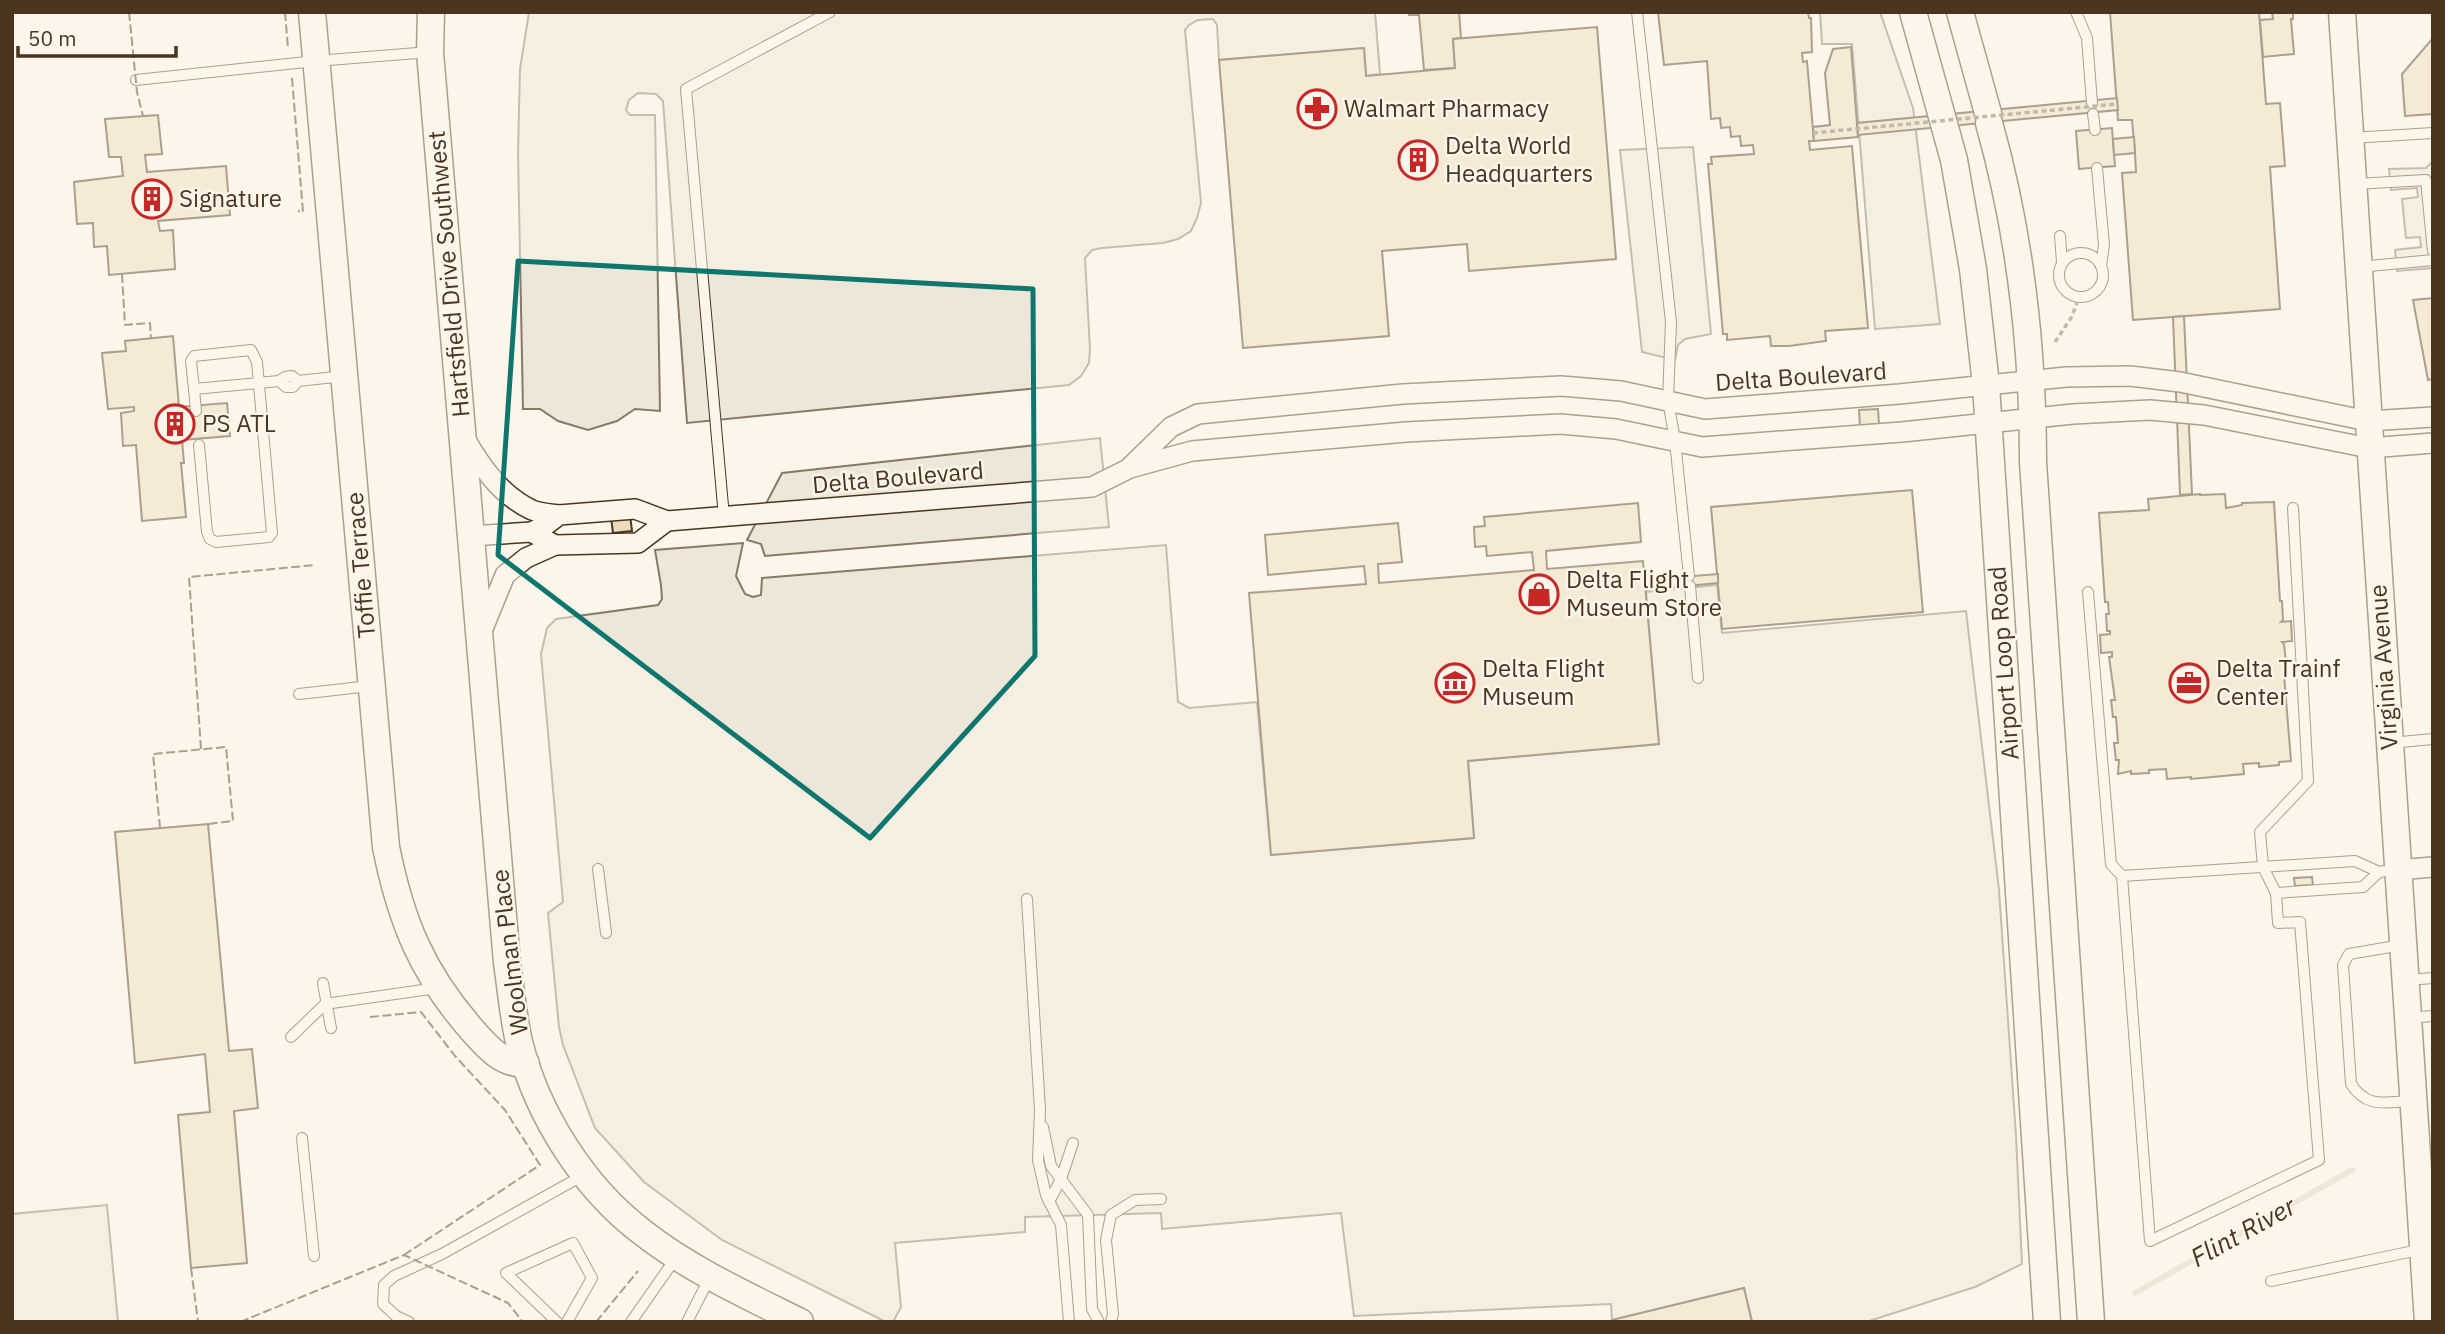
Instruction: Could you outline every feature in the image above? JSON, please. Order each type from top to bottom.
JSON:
[{"type":"main road","name":"Toffie Terrace","points":[[312,12],[381,814],[392,878],[410,934],[438,988],[495,1054],[515,1064],[526,1064]]},
{"type":"main road","name":"Hartsfield Drive Southwest","points":[[431,12],[430,52],[471,536]]},
{"type":"main road","name":"Airport Loop Road","points":[[1913,12],[1956,170],[1973,269],[1986,385],[2047,1322]]},
{"type":"main road","name":"Airport Loop Road","points":[[1960,12],[2002,168],[2017,258],[2032,380],[2035,488],[2091,1322]]},
{"type":"main road","name":"Virginia Avenue","points":[[2342,12],[2389,743],[2388,871],[2403,945],[2406,980],[2420,1017],[2413,1101],[2420,1135],[2428,1322]]},
{"type":"main road","name":"Woolman Place","points":[[471,536],[507,963],[519,1041],[526,1064],[556,1133],[586,1174],[624,1217],[642,1233],[710,1276],[800,1322]]},
{"type":"street","name":"Delta Boulevard","points":[[1129,468],[1171,427],[1198,414],[1403,394],[1561,386],[1621,391],[1705,409],[2066,377],[2130,376],[2180,382],[2368,421],[2433,417]]},
{"type":"street","name":"Delta Boulevard","points":[[471,536],[531,532],[559,515],[635,509],[667,521],[1092,487],[1129,468],[1192,451],[1441,430],[1560,424],[1616,429],[1702,447],[2150,410],[2204,415],[2369,448],[2433,443]]},
{"type":"street","points":[[463,435],[503,491],[533,510],[559,515]]},
{"type":"street","points":[[480,635],[505,575],[526,558],[555,545],[638,543],[667,521]]},
{"type":"street","points":[[531,532],[555,545]]},
{"type":"street","points":[[2388,871],[2433,867]]},
{"type":"lane","points":[[724,517],[686,89],[830,12]]},
{"type":"lane","points":[[1637,12],[1671,322],[1668,400],[1675,441],[1698,678]]},
{"type":"lane","points":[[2076,12],[2087,38],[2095,130]]},
{"type":"lane","points":[[136,80],[430,52]]},
{"type":"lane","points":[[2350,138],[2433,133]]},
{"type":"lane","points":[[2097,167],[2104,245],[2101,265]]},
{"type":"lane","points":[[2353,184],[2429,176],[2433,251]]},
{"type":"lane","points":[[2060,236],[2060,284],[2064,291],[2079,298],[2087,297],[2099,288],[2104,273],[2091,254],[2075,253],[2062,262]]},
{"type":"lane","points":[[2358,267],[2433,260]]},
{"type":"lane","points":[[196,411],[191,361],[194,356],[251,350],[257,362],[260,383],[272,533],[268,537],[215,542],[210,539],[207,532],[199,444]]},
{"type":"lane","points":[[194,389],[279,382],[292,376],[298,381],[345,376]]},
{"type":"lane","points":[[2088,592],[2110,864],[2122,876],[2150,1241],[2319,1160],[2300,922],[2278,923],[2276,893],[2263,867],[2260,832],[2308,781],[2293,508]]},
{"type":"lane","points":[[299,694],[371,685]]},
{"type":"lane","points":[[2389,743],[2433,739]]},
{"type":"lane","points":[[2122,876],[2359,861],[2388,871]]},
{"type":"lane","points":[[598,869],[607,933]]},
{"type":"lane","points":[[2276,893],[2363,887],[2388,871]]},
{"type":"lane","points":[[1027,899],[1040,1110],[1038,1160],[1049,1202],[1061,1225],[1069,1322]]},
{"type":"lane","points":[[2403,945],[2349,954],[2343,965],[2351,1084],[2358,1096],[2372,1103],[2413,1101]]},
{"type":"lane","points":[[2406,980],[2433,978]]},
{"type":"lane","points":[[323,983],[331,1028]]},
{"type":"lane","points":[[291,1037],[326,1004],[438,988]]},
{"type":"lane","points":[[1040,1110],[1051,1166],[1088,1215],[1092,1309],[1099,1322]]},
{"type":"lane","points":[[302,1138],[314,1256]]},
{"type":"lane","points":[[1049,1202],[1061,1179],[1073,1143]]},
{"type":"lane","points":[[409,1322],[396,1316],[383,1304],[384,1285],[394,1276],[442,1254],[586,1174]]},
{"type":"lane","points":[[1111,1322],[1113,1314],[1106,1240],[1111,1215],[1135,1200],[1161,1199]]},
{"type":"lane","points":[[2271,1281],[2426,1236]]},
{"type":"lane","points":[[557,1322],[506,1273],[573,1243],[592,1278],[567,1322]]},
{"type":"lane","points":[[631,1322],[677,1255]]},
{"type":"lane","points":[[687,1322],[710,1276]]},
{"type":"path","points":[[1813,133],[2117,104]]},
{"type":"path","points":[[2055,342],[2071,318],[2079,298]]},
{"type":"highlighted area","points":[[518,261],[1033,289],[1035,656],[870,838],[498,555]]},
{"type":"shaded area","points":[[529,12],[1375,12],[1380,74],[1366,76],[1364,48],[1219,60],[1217,25],[1213,19],[1198,20],[1189,25],[1185,30],[1201,203],[1197,218],[1191,231],[1178,239],[1092,250],[1085,258],[1089,363],[1081,376],[1069,385],[687,423],[663,101],[656,94],[638,93],[629,100],[626,110],[630,115],[655,115],[660,411],[635,409],[617,421],[588,430],[558,421],[540,409],[523,409],[518,153],[520,69]]},
{"type":"shaded area","points":[[1820,12],[1880,12],[1913,108],[1940,324],[1875,329],[1852,44],[1822,44]]},
{"type":"shaded area","points":[[1693,147],[1711,334],[1685,339],[1678,345],[1675,360],[1642,352],[1620,150]]},
{"type":"shaded area","points":[[2433,161],[2433,268],[2397,271],[2395,250],[2421,247],[2420,237],[2406,238],[2402,199],[2418,197],[2417,188],[2391,190],[2389,169],[2426,168]]},
{"type":"shaded area","points":[[1100,438],[1109,527],[765,556],[761,544],[747,540],[782,473]]},
{"type":"shaded area","points":[[743,543],[736,576],[745,594],[753,597],[761,595],[762,578],[1166,545],[1178,702],[1189,708],[1257,702],[1271,855],[1474,838],[1468,761],[1659,744],[1646,592],[1717,585],[1722,633],[1966,611],[1999,890],[2022,1264],[1975,1287],[1866,1322],[1752,1322],[1744,1288],[1612,1320],[1611,1304],[1354,1316],[1341,1213],[1162,1229],[1161,1213],[1025,1217],[1025,1232],[895,1243],[901,1307],[893,1322],[886,1322],[722,1240],[644,1182],[595,1128],[563,1045],[548,913],[563,902],[541,654],[547,628],[556,619],[658,605],[662,599],[655,550]]},
{"type":"shaded area","points":[[107,1205],[118,1322],[12,1322],[12,1214]]},
{"type":"building","points":[[1408,12],[1459,12],[1461,38],[1453,39],[1455,68],[1424,70],[1419,15],[1409,15]]},
{"type":"building","points":[[1658,12],[1808,12],[1811,18],[1812,52],[1802,53],[1803,62],[1807,61],[1814,141],[1809,141],[1810,150],[1852,146],[1868,328],[1825,331],[1826,341],[1789,346],[1771,346],[1770,336],[1727,340],[1727,334],[1723,334],[1708,164],[1712,164],[1711,157],[1754,154],[1753,145],[1741,146],[1740,136],[1731,137],[1730,127],[1721,128],[1720,118],[1711,119],[1707,61],[1664,65]]},
{"type":"building","points":[[2110,12],[2259,12],[2266,104],[2280,103],[2285,166],[2270,167],[2280,309],[2133,320],[2122,173],[2136,172],[2135,153],[2132,120],[2118,120]]},
{"type":"building","points":[[2272,12],[2293,12],[2291,19],[2294,54],[2263,57],[2260,20],[2273,19]]},
{"type":"building","name":"Delta World Headquarters","points":[[1597,27],[1616,259],[1469,271],[1467,244],[1382,251],[1389,336],[1243,348],[1219,60],[1364,48],[1366,76],[1455,68],[1453,39]]},
{"type":"building","points":[[2433,38],[2433,114],[2405,116],[2402,74]]},
{"type":"building","points":[[1851,47],[1858,137],[1814,141],[1813,127],[1830,125],[1825,73],[1833,49]]},
{"type":"building","points":[[2117,98],[2118,110],[1858,135],[1857,123]]},
{"type":"building","name":"Signature","points":[[158,115],[162,154],[145,155],[147,172],[226,166],[230,215],[158,221],[160,231],[173,230],[175,269],[109,275],[107,246],[94,247],[93,223],[77,224],[74,182],[123,176],[121,157],[109,157],[105,119]]},
{"type":"building","points":[[2112,128],[2115,166],[2079,169],[2076,131]]},
{"type":"building","points":[[2134,137],[2135,153],[2114,155],[2113,139]]},
{"type":"building","points":[[2433,298],[2433,379],[2428,380],[2413,300]]},
{"type":"building","points":[[2184,316],[2192,494],[2180,495],[2173,317]]},
{"type":"building","name":"PS ATL","points":[[173,336],[179,407],[227,403],[230,436],[182,440],[184,463],[181,463],[186,517],[142,521],[136,445],[123,446],[121,413],[134,411],[134,407],[108,409],[102,353],[126,351],[125,341]]},
{"type":"building","points":[[1878,409],[1879,424],[1860,426],[1859,410]]},
{"type":"building","points":[[1912,490],[1923,612],[1722,629],[1711,507]]},
{"type":"building","points":[[2225,494],[2226,508],[2242,503],[2274,502],[2282,601],[2281,622],[2291,621],[2292,641],[2282,642],[2286,663],[2283,663],[2291,761],[2259,767],[2259,763],[2243,764],[2244,774],[2191,779],[2167,779],[2166,769],[2149,770],[2149,773],[2131,774],[2131,771],[2118,774],[2119,760],[2116,760],[2114,743],[2118,743],[2116,717],[2113,717],[2111,700],[2115,700],[2109,657],[2112,657],[2112,652],[2101,653],[2100,635],[2110,634],[2110,631],[2107,631],[2106,614],[2109,614],[2108,602],[2105,602],[2099,513],[2149,510],[2148,499]]},
{"type":"building","name":"Delta Flight Museum","points":[[1638,503],[1641,542],[1546,551],[1547,569],[1643,561],[1659,744],[1468,761],[1474,838],[1271,855],[1249,593],[1366,584],[1364,566],[1268,575],[1265,535],[1398,523],[1402,562],[1378,564],[1379,583],[1534,570],[1532,552],[1487,556],[1486,546],[1475,547],[1474,527],[1485,526],[1484,517]]},
{"type":"building","points":[[630,515],[632,531],[613,533],[611,517]]},
{"type":"building","points":[[1718,574],[1718,583],[1646,590],[1645,580]]},
{"type":"building","points":[[208,824],[229,1051],[252,1049],[258,1108],[234,1111],[247,1263],[191,1268],[178,1115],[210,1112],[205,1054],[135,1063],[115,832]]},
{"type":"building","points":[[2312,877],[2313,885],[2295,886],[2294,878]]},
{"type":"building","points":[[1744,1288],[1752,1322],[1612,1322],[1612,1320]]},
{"type":"waterway","name":"Flint River","points":[[2135,1293],[2352,1170]]},
{"type":"fence","points":[[129,12],[137,92],[143,116]]},
{"type":"fence","points":[[285,12],[288,48]]},
{"type":"fence","points":[[292,78],[303,212],[298,211]]},
{"type":"fence","points":[[122,274],[125,325],[150,323],[151,338]]},
{"type":"fence","points":[[201,749],[189,577],[315,565]]},
{"type":"fence","points":[[160,828],[153,754],[226,747],[233,821],[208,824]]},
{"type":"fence","points":[[370,1017],[421,1012],[455,1056],[505,1110],[540,1165],[404,1255]]},
{"type":"fence","points":[[240,1322],[404,1255],[508,1303],[523,1322]]},
{"type":"fence","points":[[191,1268],[198,1322]]},
{"type":"fence","points":[[596,1322],[638,1271]]},
{"type":"place","name":"Walmart Pharmacy","points":[[1317,109]]},
{"type":"place","name":"Delta World Headquarters","points":[[1418,160]]},
{"type":"place","name":"Signature","points":[[152,199]]},
{"type":"place","name":"PS ATL","points":[[175,424]]},
{"type":"place","name":"Delta Flight Museum Store","points":[[1539,594]]},
{"type":"place","name":"Delta Flight Museum","points":[[1455,683]]},
{"type":"place","name":"Delta Trainf Center","points":[[2189,683]]}]
